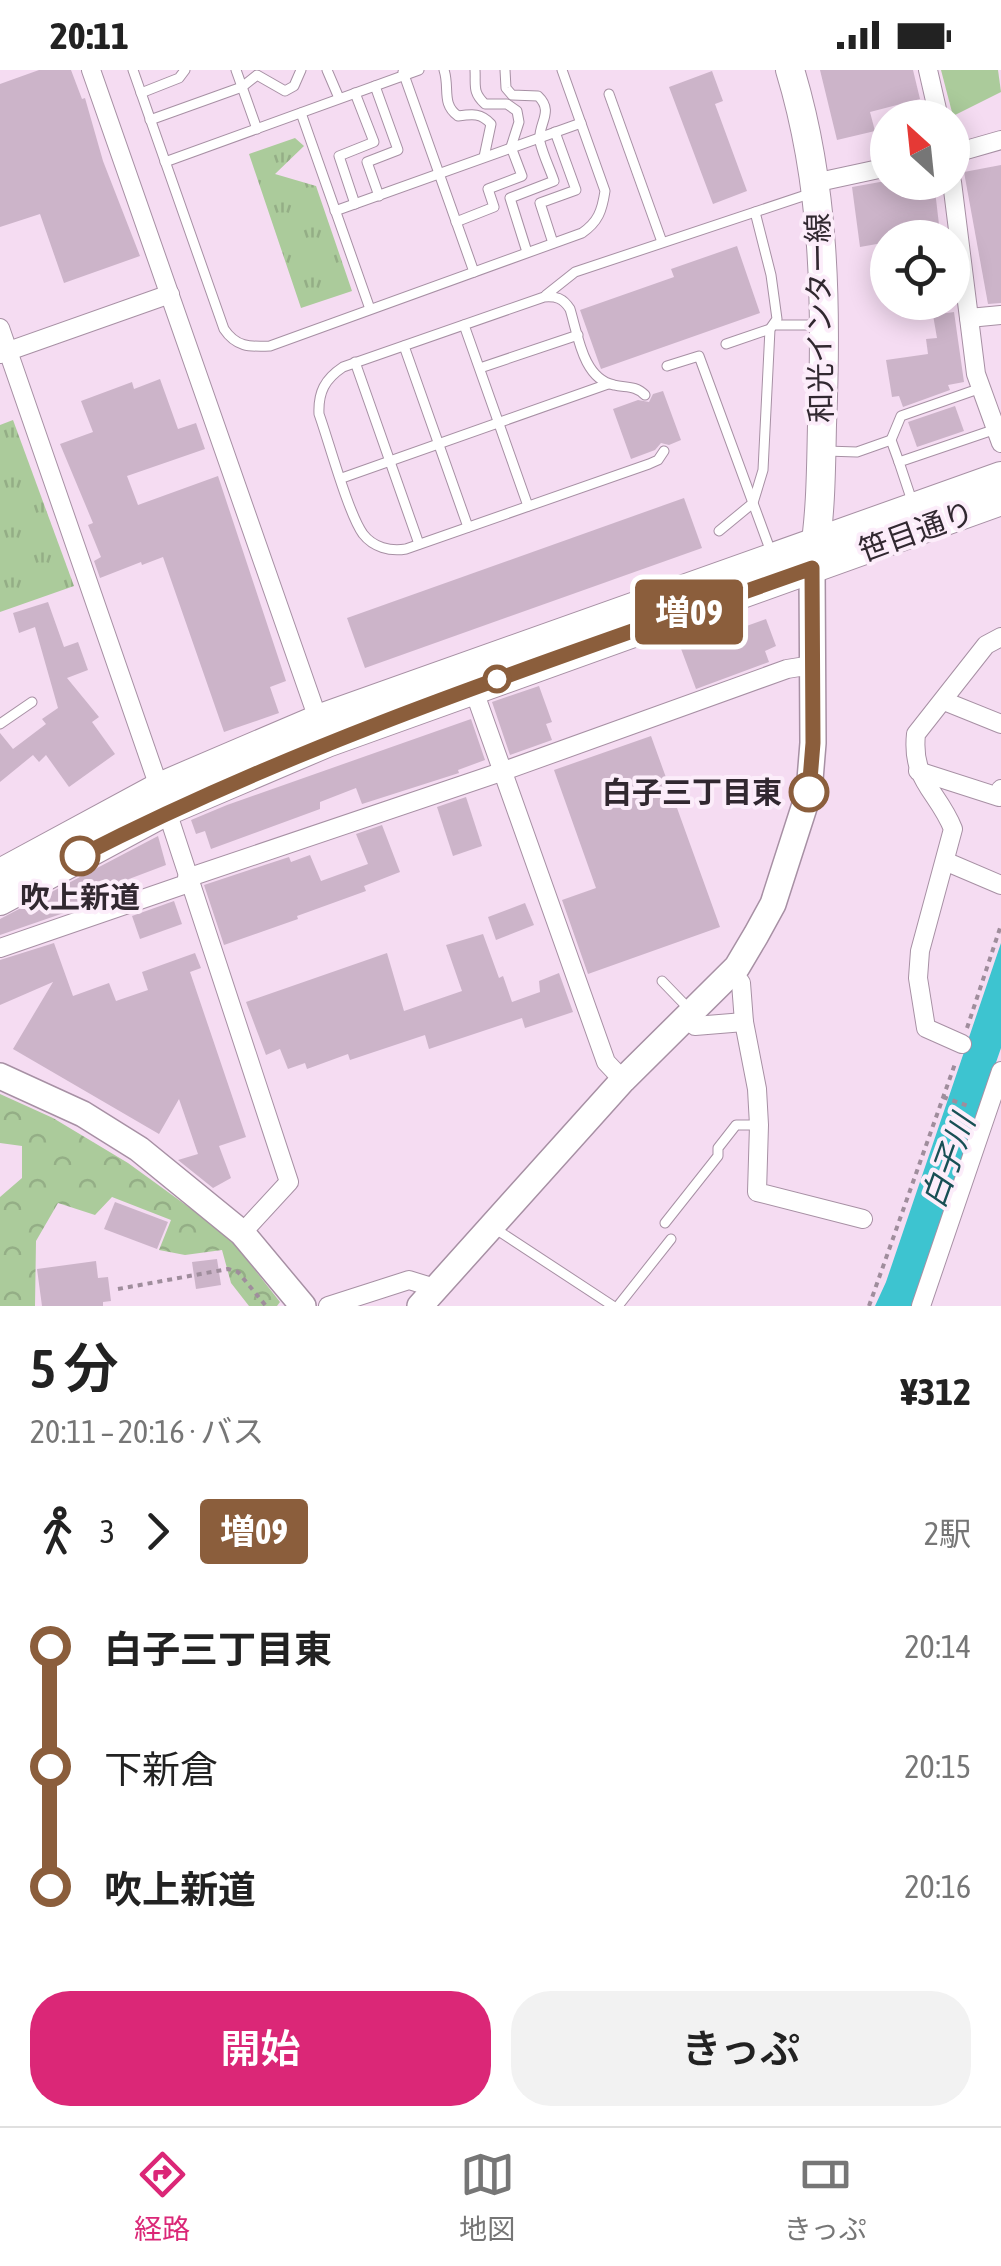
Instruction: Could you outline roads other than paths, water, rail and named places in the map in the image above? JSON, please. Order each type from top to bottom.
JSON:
[{"type":"main road","name":"和光インター線","points":[[790,70],[799,98],[822,234],[822,451],[812,568]]},
{"type":"main road","name":"笹目通り","points":[[0,873],[162,800],[318,719],[1001,476]]},
{"type":"main road","name":"笹目通り","points":[[0,901],[162,800],[1001,501]]},
{"type":"street","points":[[91,70],[318,719]]},
{"type":"street","points":[[928,70],[936,100]]},
{"type":"street","points":[[970,149],[1001,140]]},
{"type":"street","points":[[814,187],[870,173]]},
{"type":"street","points":[[4,353],[170,294]]},
{"type":"street","points":[[998,436],[976,374],[970,318],[1001,315]]},
{"type":"street","points":[[0,328],[4,353],[162,800],[289,1182],[242,1232]]},
{"type":"street","points":[[328,1306],[409,1280],[427,1297],[623,1080],[732,972],[773,904],[809,792],[813,743],[812,568]]},
{"type":"street","points":[[962,1044],[926,1028],[918,978],[920,950],[953,829],[918,771],[916,734],[986,644],[1001,637]]},
{"type":"street","points":[[0,948],[787,670],[812,665]]},
{"type":"street","points":[[474,688],[606,1062],[623,1080]]},
{"type":"street","points":[[944,701],[1001,724]]},
{"type":"street","points":[[918,771],[999,797],[1001,789]]},
{"type":"street","points":[[946,862],[1001,886]]},
{"type":"street","points":[[732,972],[741,983],[757,1090],[756,1192],[862,1220]]},
{"type":"street","points":[[689,1015],[696,1026],[744,1022]]},
{"type":"street","points":[[921,1306],[994,1115],[1001,1071]]},
{"type":"street","points":[[0,1076],[112,1131],[192,1190],[242,1232],[303,1306]]},
{"type":"lane","points":[[133,70],[224,330],[232,341],[248,347],[270,346],[553,243],[594,224],[602,210],[605,191],[562,70]]},
{"type":"lane","points":[[141,93],[179,78],[185,70]]},
{"type":"lane","points":[[236,70],[257,129]]},
{"type":"lane","points":[[150,120],[242,87],[257,76],[284,91],[294,86],[301,70]]},
{"type":"lane","points":[[328,70],[340,98]]},
{"type":"lane","points":[[165,162],[419,70]]},
{"type":"lane","points":[[444,70],[450,110],[458,116],[484,117],[491,124],[484,157]]},
{"type":"lane","points":[[456,222],[494,208],[488,189],[522,176],[511,148],[519,122],[517,111],[507,104],[485,104],[478,97],[473,86],[476,70]]},
{"type":"lane","points":[[505,70],[506,88],[512,95],[538,96],[545,103],[547,116],[539,138],[554,182],[510,198],[528,252]]},
{"type":"lane","points":[[403,73],[474,272]]},
{"type":"lane","points":[[375,86],[398,150],[367,162],[379,196]]},
{"type":"lane","points":[[355,204],[339,156],[374,142],[356,93]]},
{"type":"lane","points":[[609,94],[662,242]]},
{"type":"lane","points":[[301,112],[370,310]]},
{"type":"lane","points":[[335,211],[581,122]]},
{"type":"lane","points":[[553,243],[540,203],[576,190],[556,132]]},
{"type":"lane","points":[[544,297],[575,272],[755,212],[814,187]]},
{"type":"lane","points":[[719,531],[753,503],[762,470],[772,327],[778,312],[755,212]]},
{"type":"lane","points":[[608,384],[593,374],[564,300],[544,297],[355,362],[331,375],[318,400],[319,414],[365,536],[391,550],[419,544],[649,464],[664,451]]},
{"type":"lane","points":[[464,324],[528,506]]},
{"type":"lane","points":[[726,344],[772,327],[825,325]]},
{"type":"lane","points":[[480,368],[578,335]]},
{"type":"lane","points":[[404,346],[468,527]]},
{"type":"lane","points":[[667,366],[698,356],[772,556]]},
{"type":"lane","points":[[355,362],[419,544]]},
{"type":"lane","points":[[342,478],[608,384],[635,387],[645,395]]},
{"type":"lane","points":[[914,506],[891,440],[901,416],[982,388]]},
{"type":"lane","points":[[899,462],[998,436]]},
{"type":"lane","points":[[822,451],[857,452],[891,440]]},
{"type":"lane","points":[[0,724],[32,702]]},
{"type":"lane","points":[[662,980],[689,1015]]},
{"type":"lane","points":[[664,1223],[718,1156],[718,1148],[736,1125],[759,1125]]},
{"type":"lane","points":[[492,1226],[616,1306],[671,1239]]},
{"type":"water","name":"白子川","points":[[1001,943],[1001,1048],[912,1306],[875,1306],[886,1282]]},
{"type":"place","name":"白子三丁目東","points":[[809,792]]},
{"type":"place","name":"吹上新道","points":[[80,856]]}]
